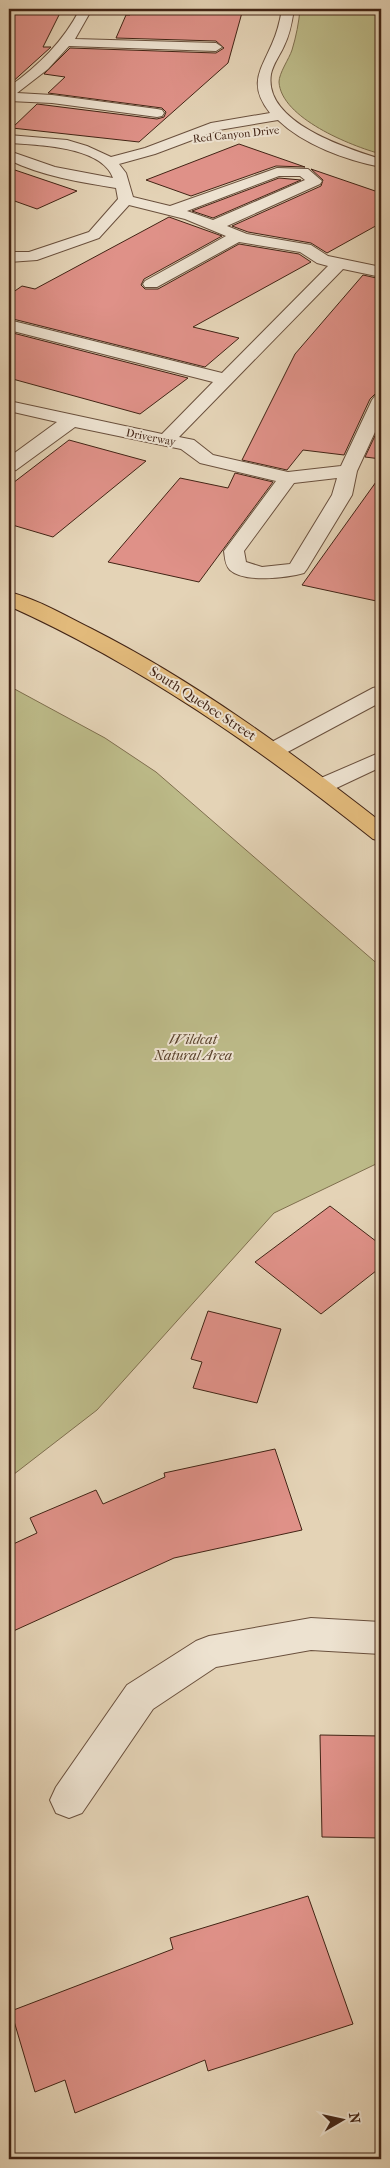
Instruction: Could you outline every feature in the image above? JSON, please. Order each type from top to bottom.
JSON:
[{"type":"main road","name":"South Quebec Street","points":[[9,598],[88,635],[160,674],[274,750],[381,834]]},
{"type":"street","points":[[10,92],[36,74],[80,23],[85,9],[70,9]]},
{"type":"street","points":[[288,9],[284,31],[264,73],[263,82],[269,100],[280,115],[296,127],[340,150],[381,163]]},
{"type":"street","points":[[64,42],[216,47]]},
{"type":"street","points":[[18,72],[36,74]]},
{"type":"street","points":[[10,92],[157,113]]},
{"type":"street","name":"Red Canyon Drive","points":[[108,162],[150,152],[234,122],[280,115]]},
{"type":"street","name":"Red Canyon Drive","points":[[176,142],[208,136],[296,127]]},
{"type":"street","points":[[9,139],[42,140],[99,154],[118,171],[126,200]]},
{"type":"street","points":[[9,155],[30,166],[77,177],[121,184]]},
{"type":"street","points":[[172,211],[277,172],[303,172],[315,181],[213,226]]},
{"type":"street","points":[[126,200],[172,211],[238,236],[305,248],[323,260],[381,272]]},
{"type":"street","points":[[9,257],[31,257],[94,235],[126,200]]},
{"type":"street","points":[[151,284],[238,236]]},
{"type":"street","points":[[166,440],[339,264]]},
{"type":"street","points":[[9,325],[227,380]]},
{"type":"street","points":[[288,478],[234,551],[236,564],[239,567],[262,573],[297,569],[342,495],[348,471],[381,400]]},
{"type":"street","name":"Driverway","points":[[11,409],[186,444],[207,459],[288,478],[348,471]]},
{"type":"street","points":[[9,466],[72,420]]},
{"type":"street","points":[[274,750],[381,693]]},
{"type":"street","points":[[322,786],[381,759]]},
{"type":"street","points":[[69,1800],[140,1697],[209,1652],[312,1634],[381,1638]]},
{"type":"green space","points":[[300,9],[381,9],[381,154],[336,137],[320,128],[304,118],[283,95],[279,78],[292,50]]},
{"type":"green space","name":"Wildcat Natural Area","points":[[9,686],[105,738],[156,772],[381,967],[381,1164],[376,1164],[274,1213],[97,1410],[9,1478]]},
{"type":"building","points":[[129,9],[243,9],[228,63],[139,142],[12,128],[37,104],[157,119],[164,117],[166,112],[162,108],[48,93],[65,77],[44,74],[70,48],[216,53],[224,48],[216,41],[116,38],[126,15],[130,15]]},
{"type":"building","points":[[9,11],[60,13],[43,47],[51,47],[9,85]]},
{"type":"building","points":[[239,144],[305,167],[276,166],[191,196],[146,180]]},
{"type":"building","points":[[9,168],[77,191],[37,209],[9,199]]},
{"type":"building","points":[[311,169],[381,193],[381,223],[327,253],[311,243],[248,232],[232,226],[321,186],[323,180]]},
{"type":"building","points":[[279,178],[301,180],[213,218],[192,211]]},
{"type":"building","points":[[169,217],[222,236],[144,279],[141,285],[145,289],[158,289],[239,244],[299,254],[311,262],[193,327],[239,338],[205,367],[9,318],[9,295],[22,286],[35,289]]},
{"type":"building","points":[[363,275],[381,279],[381,393],[375,394],[370,399],[344,455],[303,450],[287,470],[242,460],[295,354]]},
{"type":"building","points":[[9,332],[188,378],[140,414],[9,378]]},
{"type":"building","points":[[381,423],[381,459],[365,457]]},
{"type":"building","points":[[69,440],[146,461],[53,537],[9,524],[9,486]]},
{"type":"building","points":[[235,473],[273,482],[199,582],[108,562],[180,478],[228,488]]},
{"type":"building","points":[[381,475],[381,602],[302,585]]},
{"type":"building","points":[[330,1206],[381,1245],[381,1267],[321,1314],[255,1262]]},
{"type":"building","points":[[208,1311],[281,1329],[257,1403],[193,1388],[202,1362],[191,1359]]},
{"type":"building","points":[[275,1449],[302,1530],[174,1558],[9,1633],[9,1546],[37,1533],[30,1518],[96,1490],[103,1504],[165,1477],[164,1473]]},
{"type":"building","points":[[320,1735],[381,1736],[381,1838],[322,1837]]},
{"type":"building","points":[[308,1896],[353,2024],[208,2071],[205,2060],[75,2113],[65,2080],[35,2092],[11,2011],[173,1949],[170,1938]]}]
